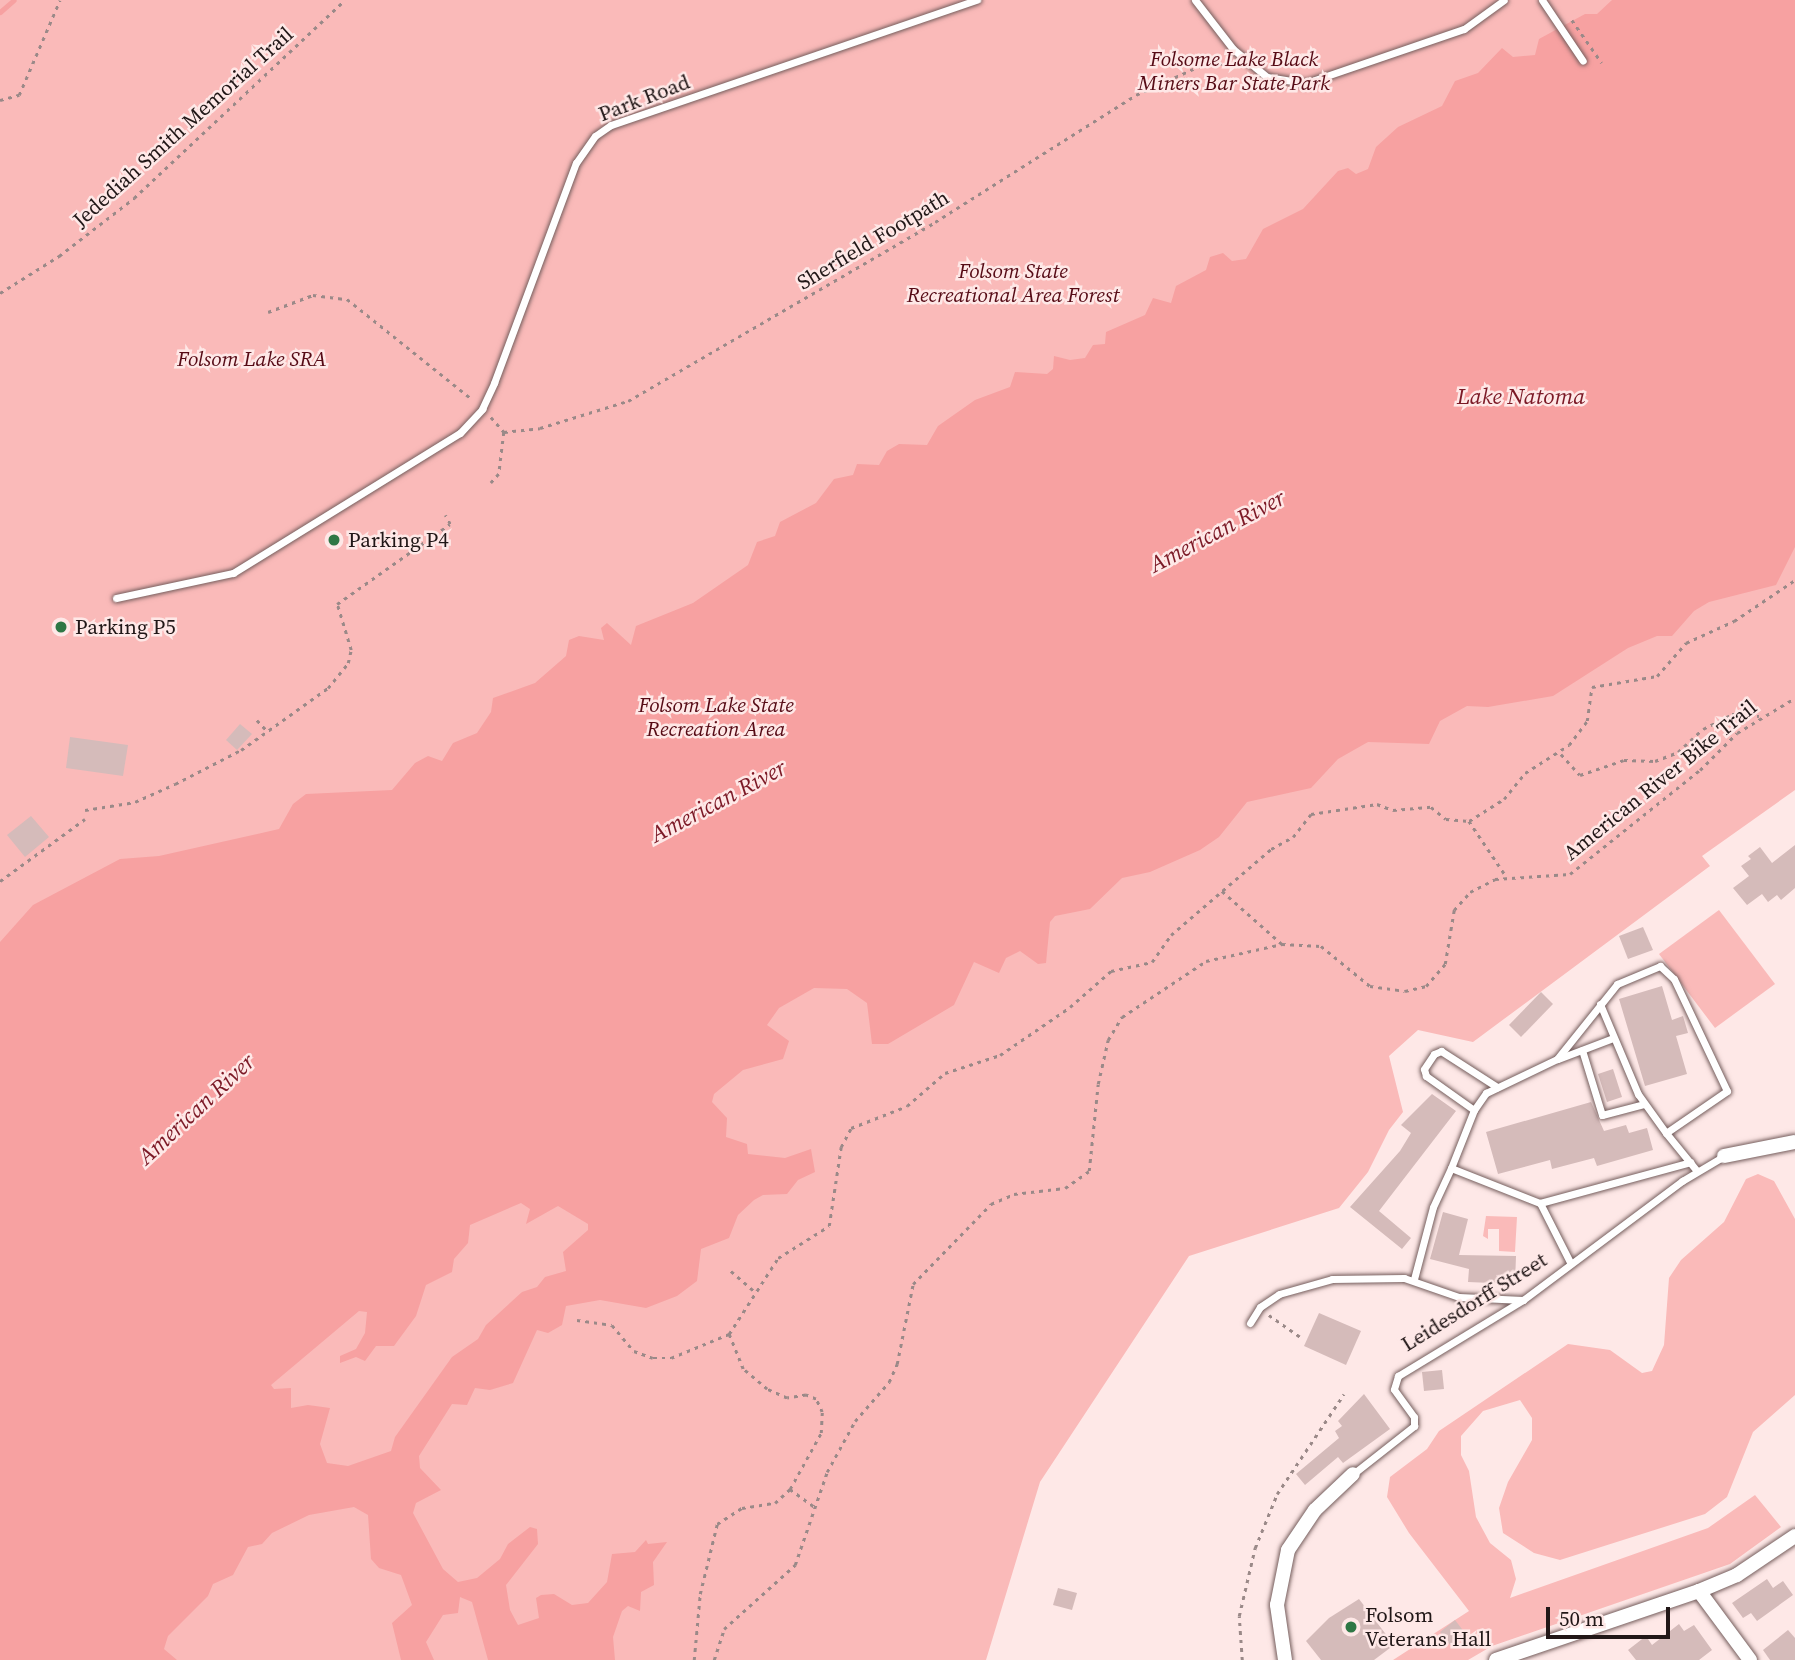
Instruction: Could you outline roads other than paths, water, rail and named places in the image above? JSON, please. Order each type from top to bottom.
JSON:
[{"type":"street","name":"Leidesdorff Street","points":[[1724,1156],[1794,1145]]},
{"type":"street","name":"Leidesdorff Street","points":[[1285,1660],[1277,1620],[1281,1570],[1288,1550],[1315,1510],[1353,1474]]},
{"type":"street","points":[[1496,1660],[1699,1591],[1737,1575],[1795,1536]]},
{"type":"street","points":[[1699,1591],[1750,1660]]},
{"type":"lane","name":"Park Road","points":[[116,598],[233,573],[460,433],[482,410],[576,163],[595,136],[611,125],[977,0]]},
{"type":"lane","points":[[1195,0],[1233,49],[1267,77],[1306,83],[1464,29],[1503,0]]},
{"type":"lane","points":[[1542,0],[1583,61]]},
{"type":"lane","points":[[1557,1059],[1621,981],[1656,967],[1674,979],[1727,1090],[1666,1133]]},
{"type":"lane","points":[[1600,1004],[1644,1104],[1698,1171]]},
{"type":"lane","points":[[1414,1279],[1433,1207],[1474,1110],[1486,1093],[1557,1059],[1614,1038]]},
{"type":"lane","points":[[1581,1050],[1602,1115],[1644,1104]]},
{"type":"lane","points":[[1474,1110],[1426,1076],[1424,1069],[1434,1054],[1441,1051],[1497,1087]]},
{"type":"lane","name":"Leidesdorff Street","points":[[1353,1474],[1414,1426],[1414,1417],[1394,1389],[1398,1376],[1523,1300],[1698,1171],[1724,1156]]},
{"type":"lane","points":[[1451,1168],[1540,1203],[1691,1162]]},
{"type":"lane","points":[[1540,1203],[1571,1264]]},
{"type":"lane","points":[[1250,1323],[1261,1307],[1279,1294],[1308,1283],[1365,1278],[1414,1279],[1459,1297],[1523,1300]]},
{"type":"water","name":"Lake Natoma","points":[[1612,0],[1795,0],[1795,547],[1776,585],[1709,602],[1694,611],[1672,636],[1657,636],[1628,648],[1553,696],[1488,707],[1467,706],[1440,721],[1429,744],[1368,742],[1338,759],[1311,788],[1247,802],[1219,837],[1200,850],[1150,872],[1122,878],[1090,909],[1055,916],[1050,922],[1046,963],[1038,964],[1020,951],[1006,958],[999,973],[974,962],[954,1005],[888,1044],[872,1044],[867,1003],[847,989],[814,988],[779,1008],[767,1025],[789,1041],[783,1059],[743,1070],[714,1094],[712,1102],[727,1118],[726,1137],[747,1144],[748,1154],[785,1158],[811,1149],[815,1172],[798,1180],[787,1194],[763,1195],[754,1200],[738,1215],[729,1238],[701,1249],[697,1281],[677,1296],[646,1308],[600,1300],[566,1306],[562,1325],[548,1333],[537,1330],[513,1383],[490,1390],[475,1388],[467,1405],[452,1404],[419,1456],[420,1468],[441,1490],[416,1503],[413,1513],[443,1569],[458,1582],[477,1578],[500,1559],[508,1544],[530,1527],[537,1529],[538,1544],[506,1585],[510,1610],[518,1625],[539,1618],[536,1598],[541,1595],[554,1594],[572,1605],[588,1603],[607,1582],[612,1554],[635,1552],[646,1540],[648,1544],[667,1542],[653,1562],[654,1585],[641,1592],[640,1611],[628,1606],[622,1611],[613,1637],[615,1660],[488,1660],[472,1602],[460,1597],[458,1613],[443,1615],[426,1642],[434,1660],[401,1660],[392,1623],[412,1605],[401,1575],[379,1568],[371,1559],[368,1515],[354,1507],[309,1515],[272,1533],[262,1544],[248,1547],[233,1575],[213,1584],[208,1596],[168,1636],[164,1649],[177,1660],[0,1660],[0,942],[33,905],[120,859],[159,856],[279,829],[293,804],[306,794],[392,790],[415,763],[428,756],[442,761],[453,743],[477,733],[491,712],[493,698],[535,683],[566,656],[569,640],[579,636],[604,640],[601,628],[607,623],[631,645],[636,626],[693,603],[748,565],[757,542],[775,536],[780,522],[816,503],[834,479],[853,475],[857,464],[879,465],[887,451],[899,444],[927,445],[938,426],[975,400],[1010,387],[1015,372],[1047,374],[1053,369],[1054,356],[1070,360],[1085,358],[1093,345],[1105,344],[1106,332],[1145,315],[1153,298],[1171,303],[1176,286],[1206,270],[1210,257],[1223,253],[1232,261],[1246,259],[1263,229],[1303,209],[1338,171],[1348,168],[1356,174],[1368,169],[1376,147],[1398,127],[1442,106],[1455,81],[1478,73],[1502,48],[1513,57],[1535,55],[1539,39],[1585,14],[1597,14]],"holes":[[[521,1203],[530,1209],[526,1224],[558,1206],[588,1224],[588,1230],[563,1252],[566,1271],[545,1277],[537,1287],[522,1292],[486,1325],[478,1339],[452,1357],[395,1437],[391,1451],[348,1466],[327,1463],[320,1444],[330,1408],[308,1405],[291,1408],[291,1388],[274,1389],[271,1385],[359,1311],[367,1312],[365,1333],[356,1349],[340,1356],[340,1363],[356,1357],[365,1361],[376,1346],[394,1346],[416,1316],[426,1285],[452,1272],[454,1259],[468,1243],[470,1225]]]},
{"type":"waterway","points":[[0,12],[14,0]]},
{"type":"place","name":"Parking P4","points":[[334,540]]},
{"type":"place","name":"Parking P5","points":[[61,627]]},
{"type":"place","name":"Folsom Veterans Hall","points":[[1351,1627]]},
{"type":"park label","name":"Folsome Lake Black Miners Bar State Park","points":[[1234,71]]},
{"type":"park label","name":"Folsom State Recreational Area Forest","points":[[1013,283]]},
{"type":"park label","name":"Folsom Lake SRA","points":[[252,359]]},
{"type":"park label","name":"Folsom Lake State Recreation Area","points":[[716,717]]},
{"type":"water label","name":"American River","points":[[1217,531]]},
{"type":"water label","name":"American River","points":[[718,801]]},
{"type":"water label","name":"American River","points":[[196,1109]]}]
